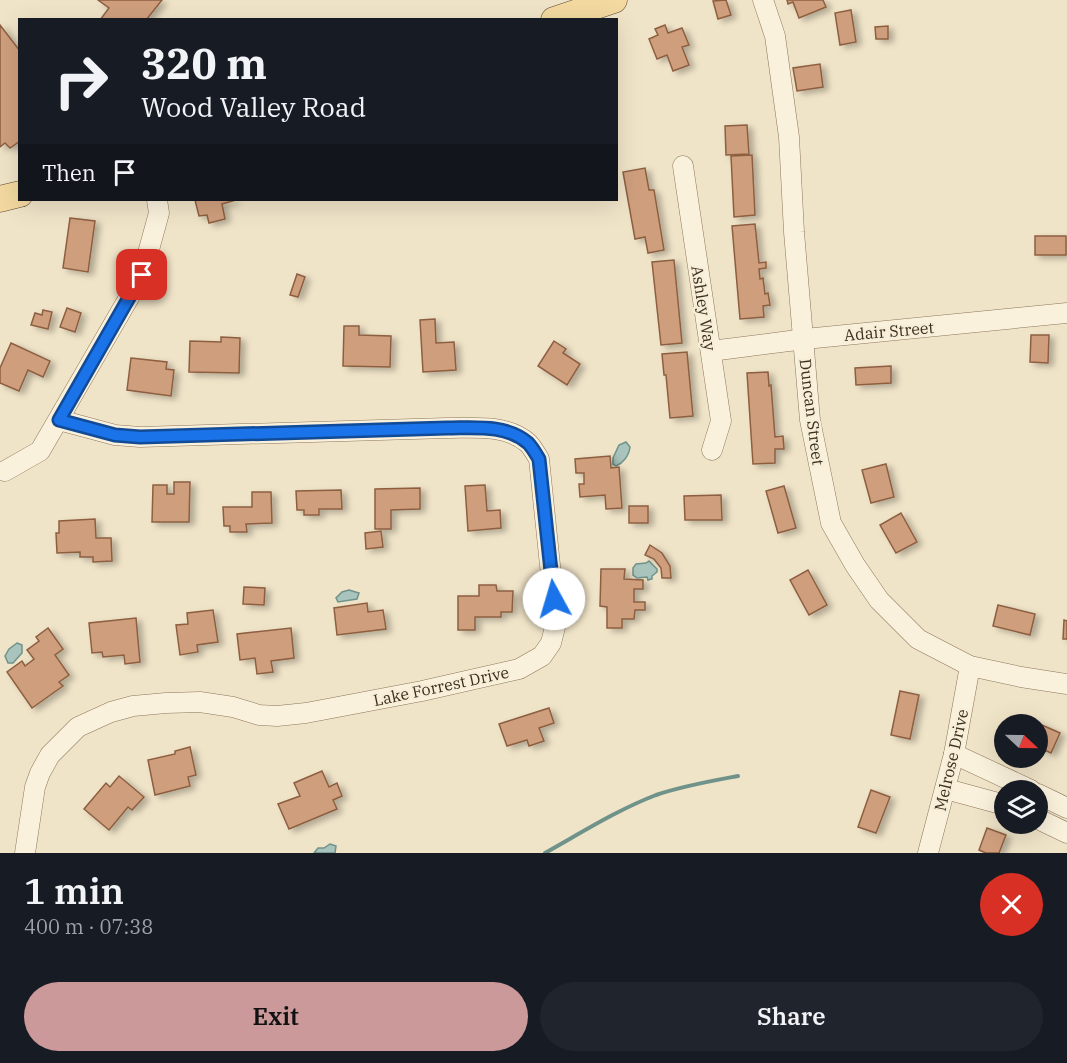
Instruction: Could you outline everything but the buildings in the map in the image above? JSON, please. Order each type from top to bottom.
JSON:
[{"type":"main road","points":[[557,18],[578,6],[614,0]]},
{"type":"main road","points":[[0,198],[18,194]]},
{"type":"street","name":"Duncan Street","points":[[763,0],[775,36],[789,137],[794,232],[805,339],[810,420],[831,523],[855,565],[879,600],[918,639],[970,666],[1067,684]]},
{"type":"street","name":"Ashley Way","points":[[683,166],[721,421],[712,450]]},
{"type":"street","points":[[5,471],[40,452],[142,275],[159,213],[157,201]]},
{"type":"street","name":"Adair Street","points":[[711,351],[805,339],[1067,313]]},
{"type":"street","name":"Lake Forrest Drive","points":[[25,853],[39,773],[50,755],[78,727],[111,712],[133,706],[200,702],[233,707],[259,715],[278,716],[306,713],[422,691],[519,669],[542,656],[551,643],[556,622],[539,459],[528,444],[509,431],[447,428],[140,437],[115,435],[59,420]]},
{"type":"street","name":"Melrose Drive","points":[[928,853],[954,754],[970,666]]},
{"type":"street","points":[[954,754],[1010,780]]},
{"type":"street","points":[[946,789],[994,802]]},
{"type":"street","points":[[1048,799],[1067,808]]},
{"type":"street","points":[[1048,824],[1067,833]]},
{"type":"water","points":[[626,442],[630,447],[628,453],[616,466],[613,464],[613,458],[619,445]]},
{"type":"water","points":[[649,561],[657,569],[652,579],[637,578],[633,575],[633,568],[636,564]]},
{"type":"water","points":[[349,590],[359,593],[357,599],[338,602],[336,598],[342,592]]},
{"type":"water","points":[[17,643],[22,645],[22,653],[13,663],[8,663],[5,656],[9,649]]},
{"type":"water","points":[[330,844],[336,846],[335,853],[314,853],[318,848],[324,848]]},
{"type":"waterway","points":[[545,853],[613,815],[656,795],[686,786],[738,776]]},
{"type":"route","points":[[142,275],[59,420],[115,435],[140,437],[447,428],[509,431],[528,444],[539,459],[554,599]]}]
